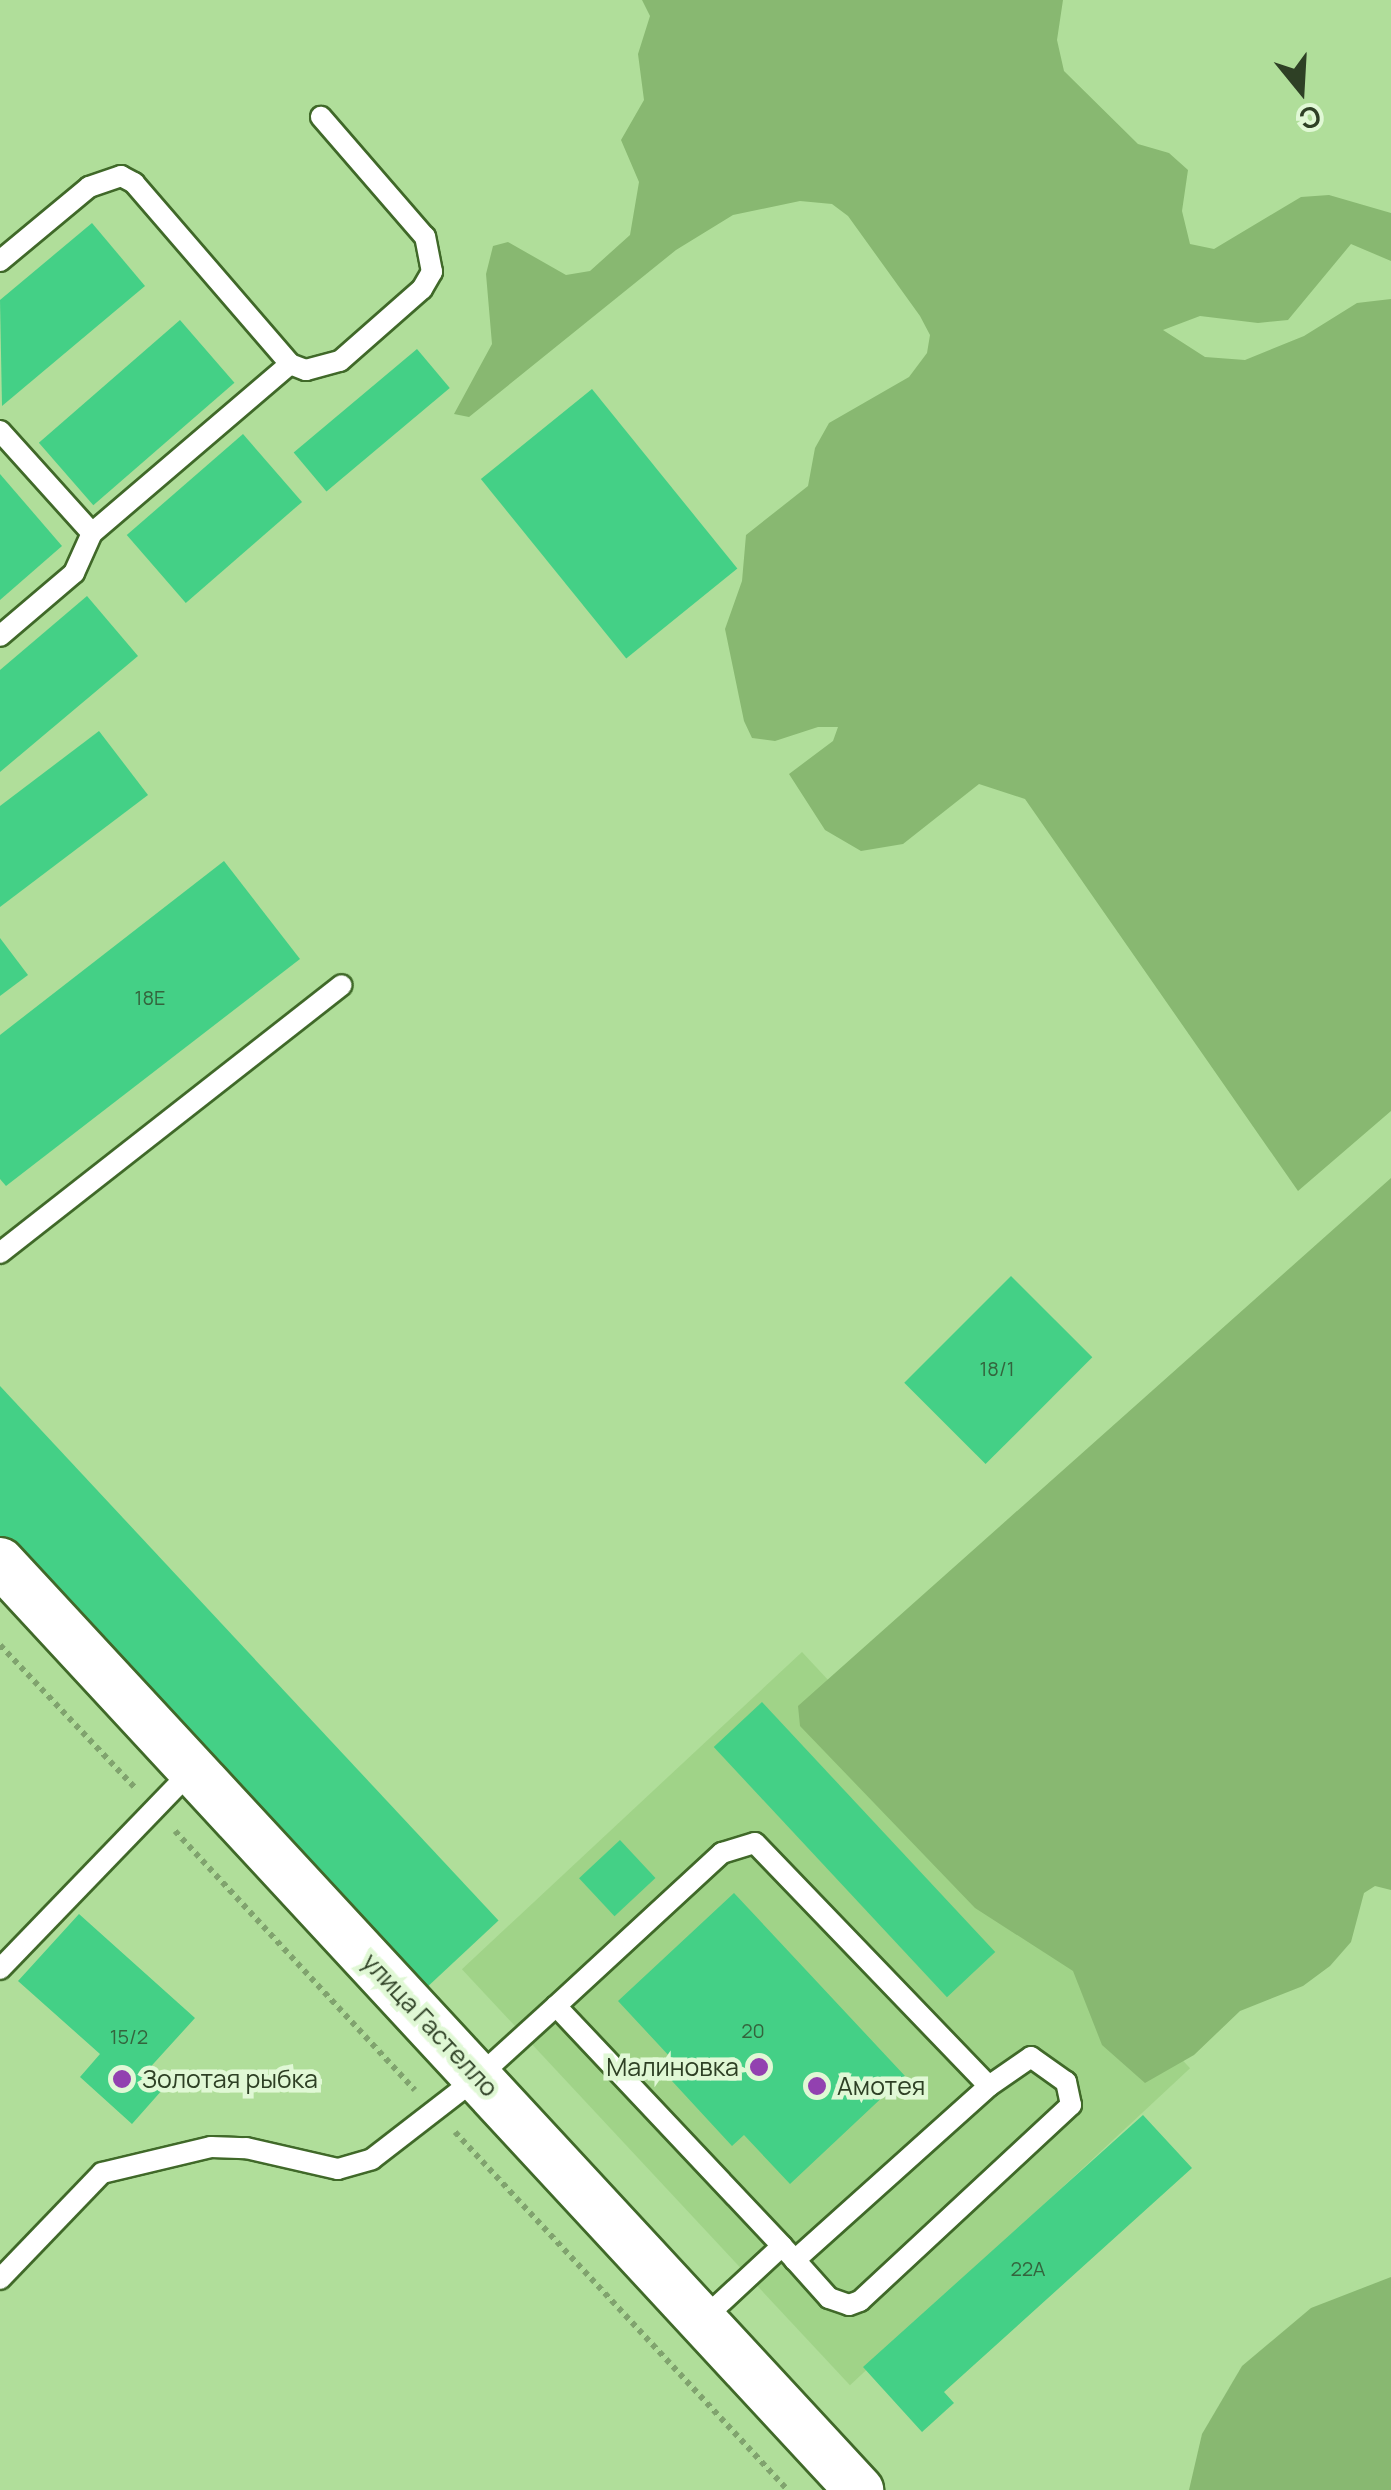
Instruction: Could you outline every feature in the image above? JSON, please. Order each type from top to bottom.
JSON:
[{"type":"street","name":"улица Гастелло","points":[[0,1562],[859,2490]]},
{"type":"lane","points":[[0,262],[89,187],[121,176],[134,183],[290,364],[306,370],[340,361],[422,290],[432,272],[425,237],[321,117]]},
{"type":"lane","points":[[0,636],[74,573],[92,532],[290,364]]},
{"type":"lane","points":[[0,431],[92,532]]},
{"type":"lane","points":[[0,1253],[342,985]]},
{"type":"lane","points":[[0,1969],[193,1768]]},
{"type":"lane","points":[[0,2279],[102,2174],[211,2147],[246,2148],[338,2169],[372,2160],[478,2077],[722,1852],[755,1843],[989,2086]]},
{"type":"lane","points":[[556,2006],[788,2254],[829,2298],[848,2306],[860,2301],[1071,2104],[1066,2082],[1031,2056],[989,2086],[788,2254],[701,2320]]},
{"type":"path","points":[[0,1644],[788,2490]]},
{"type":"shaded area","points":[[642,0],[1063,0],[1057,40],[1064,71],[1138,144],[1169,153],[1188,170],[1182,211],[1190,244],[1214,249],[1301,197],[1329,195],[1391,213],[1391,261],[1351,244],[1288,320],[1258,323],[1200,316],[1163,330],[1205,357],[1245,360],[1304,336],[1357,303],[1391,299],[1391,1111],[1298,1191],[1025,799],[979,784],[903,844],[861,851],[825,830],[789,774],[833,741],[838,727],[818,727],[775,741],[752,738],[744,721],[725,629],[742,581],[746,535],[808,486],[815,448],[829,423],[909,377],[927,353],[930,335],[920,316],[848,216],[832,204],[800,201],[733,215],[676,250],[469,417],[454,414],[492,344],[486,274],[493,246],[508,242],[566,275],[590,271],[630,235],[639,182],[621,140],[644,100],[638,54],[650,16]]},
{"type":"shaded area","points":[[1391,1178],[1391,1890],[1375,1886],[1364,1893],[1351,1942],[1330,1966],[1303,1986],[1240,2011],[1194,2055],[1145,2083],[1102,2045],[1073,1971],[975,1908],[800,1726],[798,1706]]},
{"type":"shaded area","points":[[802,1652],[1190,2068],[850,2385],[462,1969]]},
{"type":"shaded area","points":[[1391,2277],[1391,2490],[1189,2490],[1202,2434],[1242,2366],[1311,2308]]},
{"type":"building","points":[[92,223],[145,286],[2,406],[0,300]]},
{"type":"building","points":[[180,320],[234,383],[93,505],[39,443]]},
{"type":"building","points":[[417,349],[450,388],[326,492],[294,452]]},
{"type":"building","points":[[592,389],[737,569],[626,659],[481,479]]},
{"type":"building","points":[[243,434],[302,502],[186,603],[127,535]]},
{"type":"building","points":[[0,474],[62,546],[0,600]]},
{"type":"building","points":[[87,596],[138,656],[0,772],[0,670]]},
{"type":"building","points":[[99,731],[148,795],[0,907],[0,806]]},
{"type":"building","points":[[224,861],[300,959],[6,1186],[0,1179],[0,1035]]},
{"type":"building","points":[[0,938],[28,975],[0,996]]},
{"type":"building","points":[[1011,1276],[1092,1357],[986,1464],[904,1383]]},
{"type":"building","points":[[0,1386],[499,1921],[423,1991],[0,1537]]},
{"type":"building","points":[[762,1702],[995,1952],[947,1997],[714,1747]]},
{"type":"building","points":[[620,1840],[655,1878],[615,1916],[579,1878]]},
{"type":"building","points":[[734,1893],[905,2076],[790,2184],[744,2135],[732,2146],[660,2068],[671,2058],[618,2001]]},
{"type":"building","points":[[79,1914],[195,2018],[145,2073],[163,2089],[132,2124],[80,2077],[100,2054],[18,1981]]},
{"type":"building","points":[[1143,2115],[1192,2168],[944,2392],[954,2403],[922,2432],[863,2367]]},
{"type":"place","name":"Малиновка","points":[[759,2067]]},
{"type":"place","name":"Золотая рыбка","points":[[122,2079]]},
{"type":"place","name":"Амотея","points":[[817,2086]]}]
